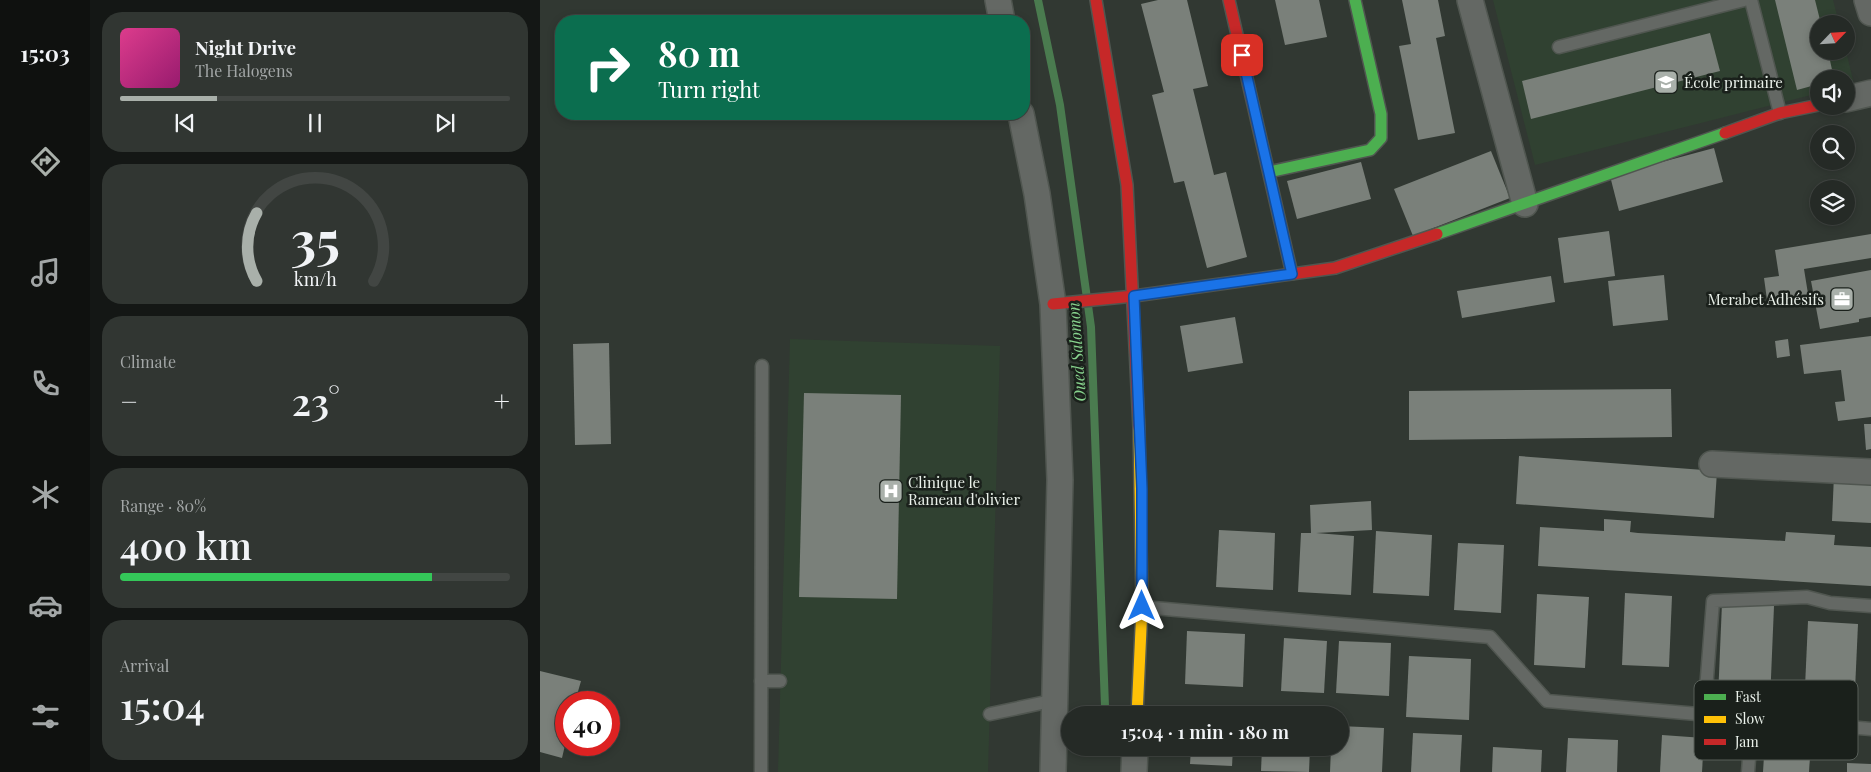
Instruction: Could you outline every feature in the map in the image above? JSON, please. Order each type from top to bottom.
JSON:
[{"type":"street","points":[[998,0],[1001,15]]},
{"type":"street","points":[[1096,0],[1127,185],[1134,296],[1142,489],[1142,606],[1137,706]]},
{"type":"street","points":[[1229,0],[1292,274]]},
{"type":"street","points":[[1268,172],[1370,150],[1381,138],[1382,114],[1355,0]]},
{"type":"street","points":[[1470,0],[1525,204]]},
{"type":"street","points":[[1867,0],[1871,13]]},
{"type":"street","points":[[1855,97],[1871,94]]},
{"type":"street","points":[[1054,304],[1134,296],[1335,268],[1525,204],[1780,114],[1810,107]]},
{"type":"street","points":[[1022,120],[1037,194],[1054,304],[1060,480],[1053,772]]},
{"type":"street","points":[[1712,464],[1871,472]]},
{"type":"street","points":[[1134,772],[1135,756]]},
{"type":"lane","points":[[1558,47],[1744,0]]},
{"type":"lane","points":[[1751,0],[1780,114]]},
{"type":"lane","points":[[761,772],[762,366]]},
{"type":"lane","points":[[1707,680],[1713,601],[1807,597],[1830,603],[1871,606]]},
{"type":"lane","points":[[1142,606],[1490,637],[1547,701],[1694,714]]},
{"type":"lane","points":[[761,681],[780,681]]},
{"type":"lane","points":[[990,714],[1056,700]]},
{"type":"lane","points":[[1858,728],[1871,729]]},
{"type":"shaded area","name":"École primaire","points":[[1493,0],[1833,0],[1837,15],[1810,15],[1810,60],[1848,60],[1851,70],[1810,70],[1810,95],[1535,165]]},
{"type":"shaded area","name":"Clinique le Rameau d'olivier","points":[[790,339],[1000,346],[988,772],[778,772]]},
{"type":"building","points":[[1158,0],[1187,0],[1208,86],[1193,89],[1214,175],[1226,172],[1247,257],[1207,268],[1184,181],[1174,183],[1152,95],[1164,92],[1141,4]]},
{"type":"building","points":[[1275,0],[1319,0],[1327,37],[1285,45]]},
{"type":"building","points":[[1402,0],[1438,0],[1445,36],[1436,38],[1455,133],[1418,140],[1399,46],[1411,44]]},
{"type":"building","points":[[1775,0],[1815,0],[1819,15],[1810,15],[1810,60],[1830,60],[1832,70],[1810,70],[1810,86],[1797,90]]},
{"type":"building","points":[[1710,33],[1720,71],[1531,119],[1522,81]]},
{"type":"building","points":[[1714,148],[1723,182],[1619,211],[1610,176]]},
{"type":"building","points":[[1491,151],[1510,198],[1413,236],[1394,189]]},
{"type":"building","points":[[1361,162],[1371,199],[1297,219],[1287,181]]},
{"type":"building","points":[[1609,231],[1615,276],[1564,283],[1558,238]]},
{"type":"building","points":[[1871,234],[1871,258],[1804,269],[1809,300],[1768,307],[1764,278],[1779,276],[1775,250]]},
{"type":"building","name":"Merabet Adhésifs","points":[[1871,270],[1871,317],[1859,319],[1859,322],[1820,329],[1811,281]]},
{"type":"building","points":[[1664,275],[1668,320],[1613,326],[1608,281]]},
{"type":"building","points":[[1551,276],[1555,302],[1462,318],[1457,291]]},
{"type":"building","points":[[1235,317],[1243,363],[1188,372],[1180,326]]},
{"type":"building","points":[[1871,336],[1871,417],[1838,421],[1835,402],[1845,401],[1841,370],[1804,374],[1800,345]]},
{"type":"building","points":[[1788,339],[1790,356],[1777,358],[1775,341]]},
{"type":"building","points":[[609,343],[611,444],[575,445],[573,344]]},
{"type":"building","points":[[1671,389],[1672,437],[1409,440],[1409,391]]},
{"type":"building","points":[[804,393],[901,395],[897,599],[799,597]]},
{"type":"building","points":[[1864,424],[1871,424],[1871,449],[1866,450]]},
{"type":"building","points":[[1519,456],[1717,471],[1714,518],[1516,504]]},
{"type":"building","points":[[1834,475],[1871,477],[1871,523],[1832,521]]},
{"type":"building","points":[[1371,501],[1372,530],[1316,533],[1354,536],[1351,595],[1298,592],[1301,533],[1311,533],[1310,505]]},
{"type":"building","points":[[1604,519],[1631,521],[1630,532],[1638,533],[1785,541],[1786,532],[1835,535],[1834,545],[1871,547],[1871,586],[1538,566],[1540,527],[1604,531]]},
{"type":"building","points":[[1219,530],[1275,533],[1273,590],[1216,587]]},
{"type":"building","points":[[1376,531],[1432,535],[1429,596],[1373,593]]},
{"type":"building","points":[[1458,543],[1504,545],[1501,613],[1454,610]]},
{"type":"building","points":[[1625,593],[1672,596],[1669,667],[1622,665]]},
{"type":"building","points":[[1537,594],[1589,597],[1585,668],[1534,665]]},
{"type":"building","points":[[1722,603],[1774,606],[1771,680],[1719,680]]},
{"type":"building","points":[[1808,621],[1858,624],[1855,680],[1805,680]]},
{"type":"building","points":[[1187,631],[1245,634],[1243,687],[1185,684]]},
{"type":"building","points":[[1284,638],[1327,641],[1324,693],[1281,691]]},
{"type":"building","points":[[1339,641],[1391,643],[1389,696],[1336,693]]},
{"type":"building","points":[[1409,656],[1471,659],[1469,720],[1406,717]]},
{"type":"building","points":[[540,671],[581,681],[578,691],[555,691],[555,756],[562,756],[562,758],[540,752]]},
{"type":"building","points":[[1349,726],[1384,728],[1382,772],[1330,772],[1331,756],[1349,756]]},
{"type":"building","points":[[1413,733],[1462,735],[1460,772],[1411,772]]},
{"type":"building","points":[[1662,735],[1694,737],[1694,760],[1703,760],[1702,772],[1660,772]]},
{"type":"building","points":[[1568,738],[1618,740],[1617,772],[1566,772]]},
{"type":"building","points":[[1493,747],[1542,750],[1541,772],[1492,772]]},
{"type":"building","points":[[1190,756],[1233,756],[1232,766],[1190,764]]},
{"type":"building","points":[[1262,756],[1310,756],[1309,772],[1261,771]]},
{"type":"building","points":[[1764,760],[1810,760],[1809,772],[1763,772]]},
{"type":"building","points":[[1847,763],[1871,764],[1871,772],[1847,772]]},
{"type":"waterway","name":"Oued Salomon","points":[[1038,0],[1060,105],[1091,327],[1105,706]]},
{"type":"traffic: fast","points":[[1269,172],[1370,150],[1381,138],[1381,114],[1355,0]]},
{"type":"traffic: fast","points":[[1437,234],[1725,133]]},
{"type":"traffic: slow","points":[[1137,706],[1142,607],[1139,428]]},
{"type":"traffic: jam","points":[[1096,0],[1127,185],[1139,428]]},
{"type":"traffic: jam","points":[[1229,0],[1292,274]]},
{"type":"traffic: jam","points":[[1725,133],[1780,113],[1810,107]]},
{"type":"traffic: jam","points":[[1053,304],[1134,296],[1335,268],[1437,234]]},
{"type":"place","name":"École primaire","points":[[1666,82]]},
{"type":"place","name":"Merabet Adhésifs","points":[[1842,299]]},
{"type":"place","name":"Clinique le Rameau d'olivier","points":[[891,491]]},
{"type":"route","points":[[1142,606],[1142,489],[1134,296],[1292,274],[1242,55]]}]
